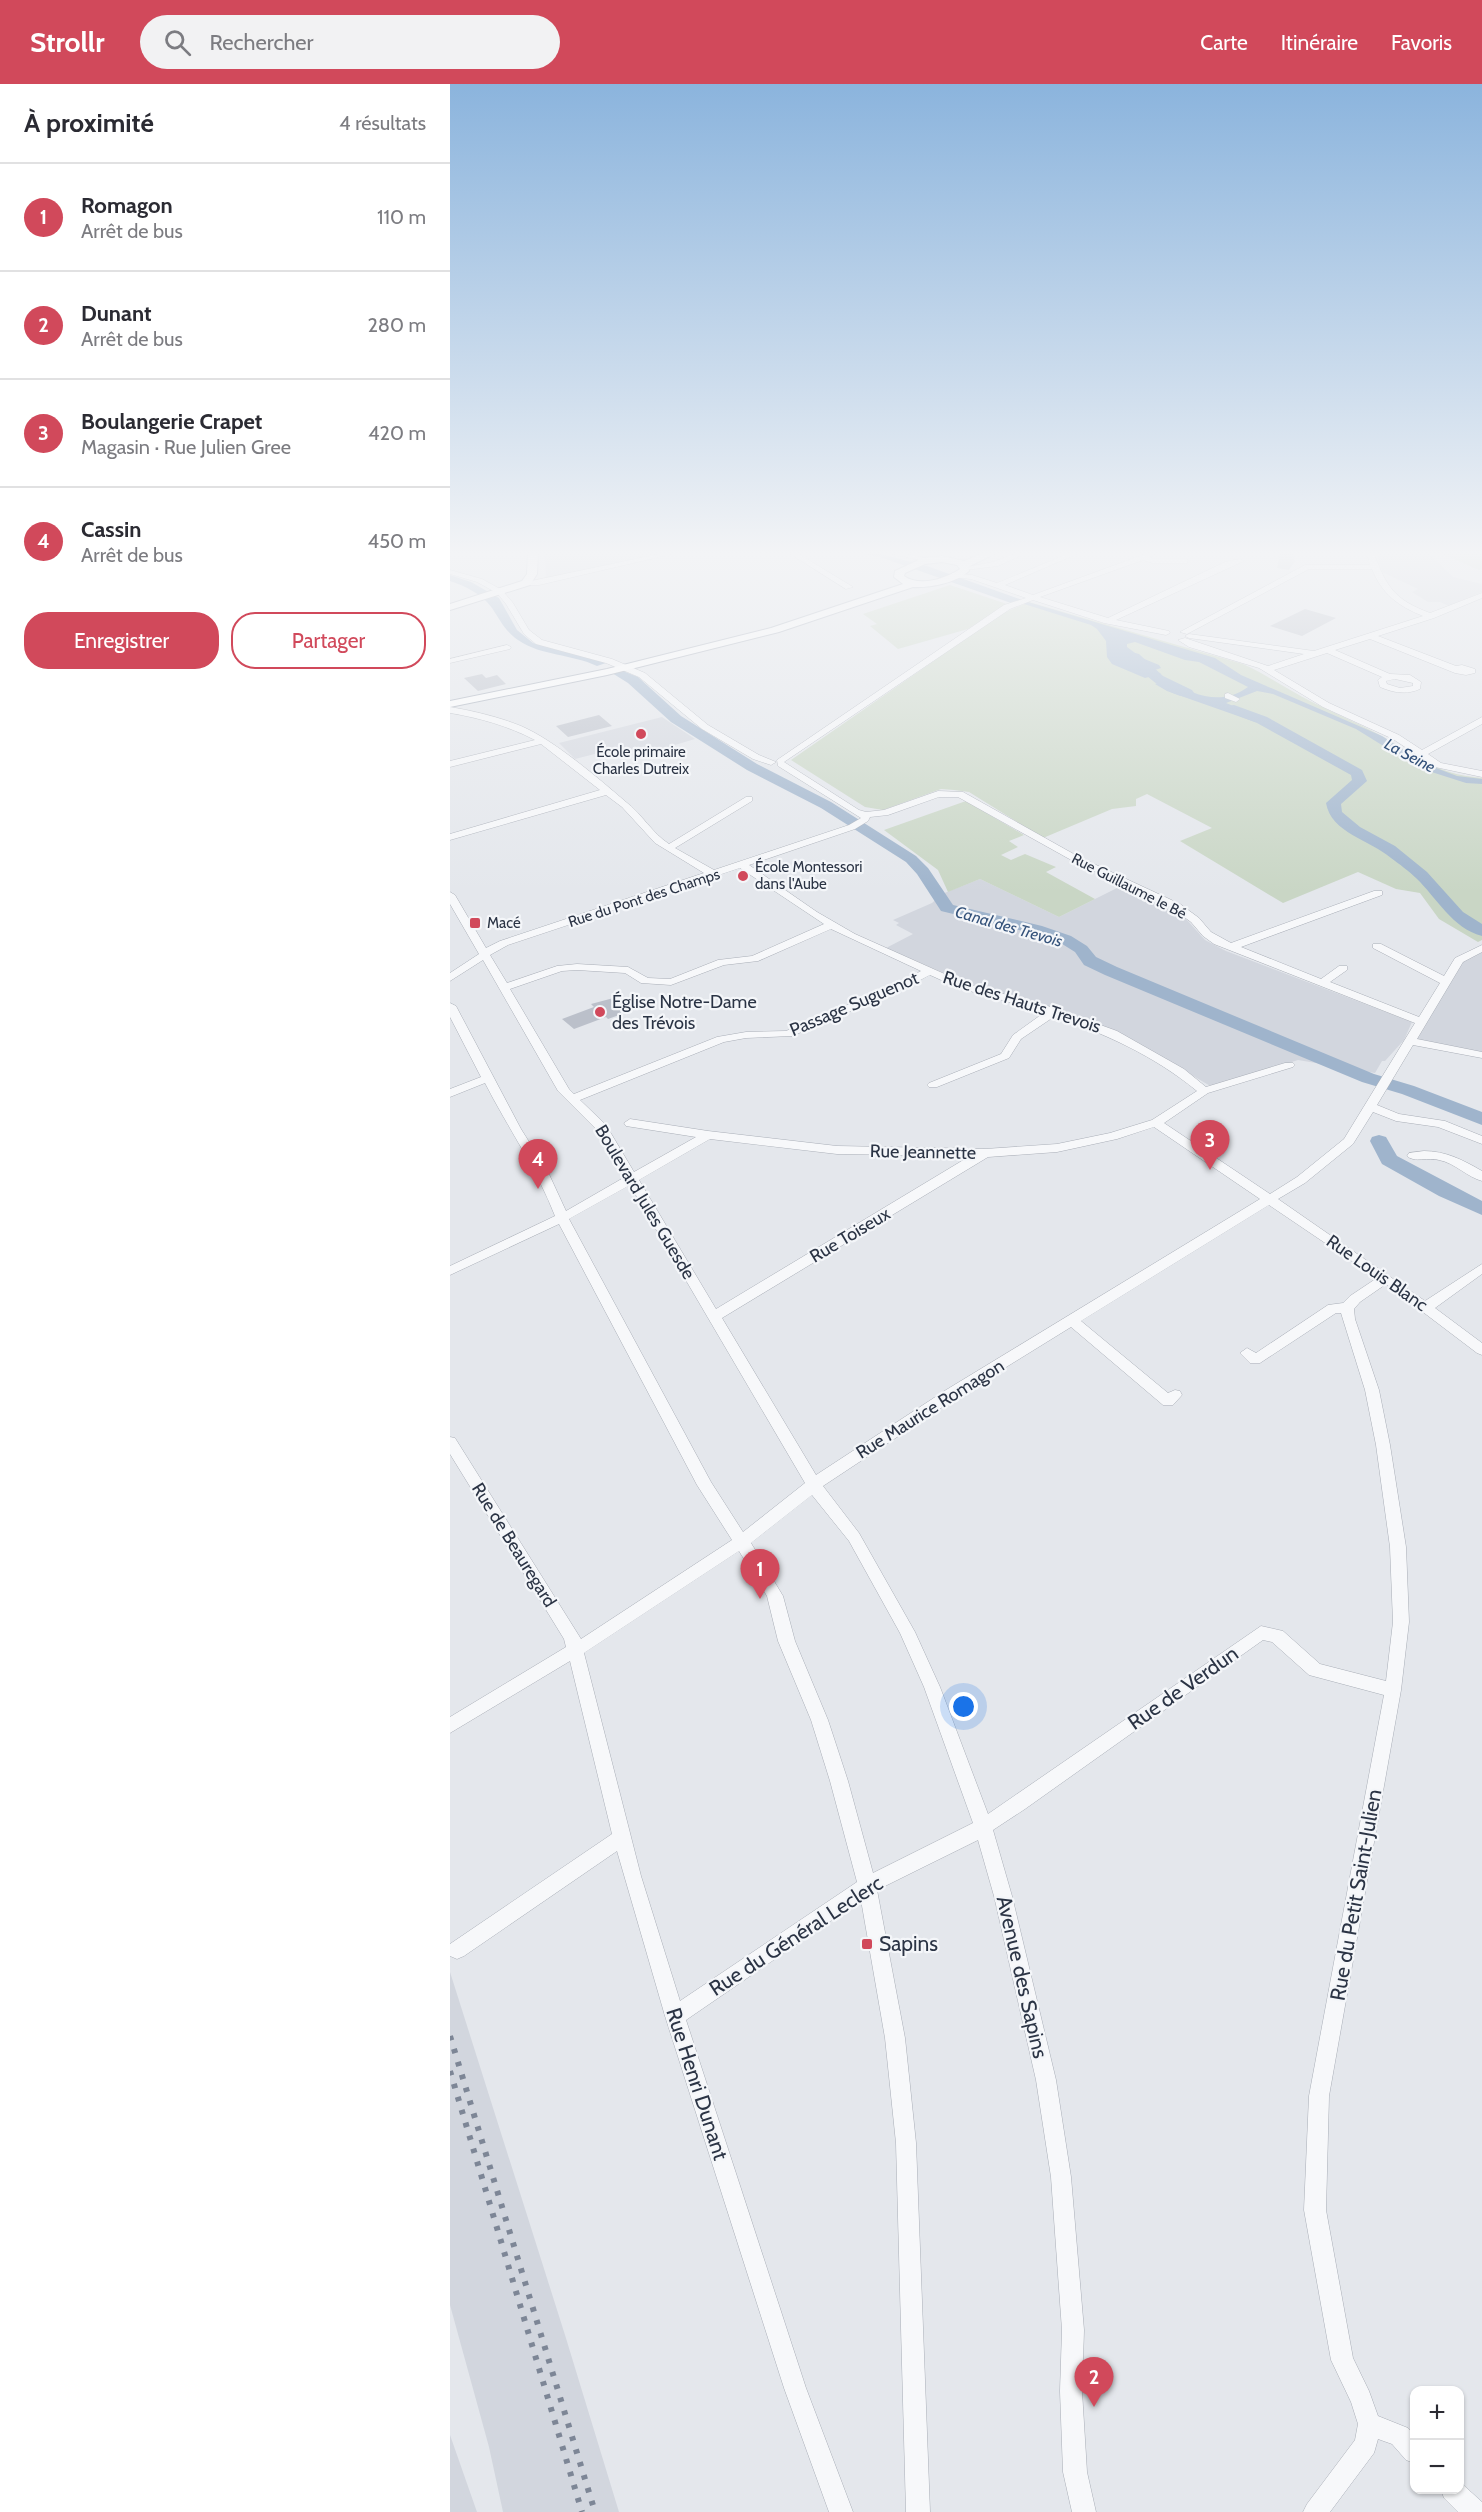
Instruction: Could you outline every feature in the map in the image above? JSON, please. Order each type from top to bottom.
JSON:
[{"type":"main road","points":[[450,699],[618,666]]},
{"type":"main road","points":[[450,704],[619,666]]},
{"type":"street","points":[[621,666],[642,675],[705,727],[756,757],[778,762],[865,817]]},
{"type":"street","points":[[642,675],[645,666]]},
{"type":"street","points":[[778,762],[921,666]]},
{"type":"street","points":[[1260,666],[1326,705],[1388,733],[1420,754],[1448,768],[1482,774]]},
{"type":"street","points":[[1267,669],[1276,666]]},
{"type":"street","points":[[1365,666],[1389,677]]},
{"type":"street","points":[[1450,666],[1457,669]]},
{"type":"street","points":[[450,710],[474,714],[518,728],[543,741],[625,805],[647,830],[669,848],[714,874]]},
{"type":"street","points":[[1420,754],[1482,720]]},
{"type":"street","points":[[450,764],[543,741]]},
{"type":"street","points":[[450,837],[606,792]]},
{"type":"street","name":"Rue Guillaume le Bé","points":[[865,817],[885,813],[938,794],[960,794],[1076,859],[1176,906],[1195,920],[1207,934],[1231,947],[1422,1022]]},
{"type":"street","points":[[669,848],[749,799]]},
{"type":"street","name":"Rue du Pont des Champs","points":[[450,978],[504,943],[852,827],[865,817]]},
{"type":"street","name":"Rue des Hauts Trevois","points":[[742,865],[831,925],[963,986],[1053,1012],[1113,1033],[1180,1071],[1204,1091]]},
{"type":"street","points":[[1231,947],[1378,893]]},
{"type":"street","name":"Boulevard Jules Guesde","points":[[450,895],[564,1091],[599,1124],[814,1484]]},
{"type":"street","points":[[504,988],[561,968],[577,967],[628,970],[645,981],[671,982],[722,962],[754,959],[831,925]]},
{"type":"street","points":[[1377,946],[1446,982]]},
{"type":"street","name":"Rue Maurice Romagon","points":[[450,1726],[576,1650],[741,1542],[814,1484],[941,1400],[1301,1180],[1348,1141],[1459,960],[1482,948]]},
{"type":"street","points":[[1322,983],[1343,968]]},
{"type":"street","name":"Passage Suguenot","points":[[573,1099],[721,1039],[746,1035],[788,1034],[899,987],[930,971]]},
{"type":"street","points":[[450,1006],[515,1130],[526,1143],[550,1186],[562,1218],[705,1485],[753,1558],[778,1602],[782,1631],[822,1728],[848,1810],[890,2007],[906,2142],[918,2512]]},
{"type":"street","points":[[933,1085],[1005,1056],[1017,1037],[1053,1012]]},
{"type":"street","points":[[1411,1041],[1482,1055]]},
{"type":"street","name":"Rue Jeannette","points":[[630,1123],[708,1135],[837,1150],[985,1153],[1057,1148],[1113,1136],[1156,1123],[1204,1091],[1290,1065]]},
{"type":"street","points":[[450,1093],[488,1078]]},
{"type":"street","points":[[1370,1106],[1396,1117],[1441,1124],[1482,1140]]},
{"type":"street","name":"Rue Louis Blanc","points":[[1156,1123],[1386,1278],[1482,1350]]},
{"type":"street","points":[[450,1271],[562,1218],[708,1135]]},
{"type":"street","name":"Rue Toiseux","points":[[714,1316],[985,1153]]},
{"type":"street","points":[[1413,1156],[1425,1154],[1446,1157],[1479,1171]]},
{"type":"street","points":[[1426,1307],[1482,1268]]},
{"type":"street","points":[[1247,1353],[1255,1360],[1333,1308],[1347,1308],[1355,1299],[1386,1278]]},
{"type":"street","name":"Rue du Petit Saint-Julien","points":[[1347,1308],[1348,1319],[1372,1390],[1383,1445],[1398,1546],[1401,1622],[1393,1690],[1319,2096],[1315,2210],[1342,2360],[1361,2399],[1369,2424]]},
{"type":"street","points":[[1071,1320],[1168,1401],[1175,1395]]},
{"type":"street","name":"Rue de Beauregard","points":[[450,1442],[572,1638],[576,1650]]},
{"type":"street","name":"Avenue des Sapins","points":[[814,1484],[827,1506],[854,1537],[907,1632],[946,1720],[984,1826],[1030,2007],[1055,2129],[1073,2330],[1071,2391],[1073,2436],[1076,2472],[1084,2512]]},
{"type":"street","name":"Rue de Verdun","points":[[984,1826],[1019,1804],[1261,1633],[1277,1636],[1315,1670],[1393,1690]]},
{"type":"street","name":"Rue Henri Dunant","points":[[576,1650],[622,1837],[675,2016],[795,2388],[842,2512]]},
{"type":"street","name":"Rue du Général Leclerc","points":[[675,2016],[866,1886],[984,1826]]},
{"type":"street","points":[[457,1950],[622,1837]]},
{"type":"street","points":[[1316,2512],[1366,2445],[1369,2424],[1400,2436],[1410,2447]]},
{"type":"street","points":[[1456,2494],[1475,2512]]},
{"type":"shaded area","name":"École primaire Charles Dutreix","points":[[662,717],[695,739],[631,758],[618,748],[575,759],[559,743]]},
{"type":"shaded area","points":[[980,879],[1059,917],[1121,886],[1176,913],[1187,920],[1205,940],[1226,951],[1412,1022],[1404,1040],[1385,1061],[1382,1061],[1375,1073],[1298,1060],[1212,1087],[1127,1037],[1097,1023],[983,990],[886,948],[913,934],[896,925],[899,923],[893,920],[932,903],[942,894]]},
{"type":"shaded area","points":[[1482,948],[1482,1055],[1408,1043],[1461,956]]},
{"type":"shaded area","points":[[450,1972],[619,2512],[503,2512],[489,2447],[450,2305]]},
{"type":"shaded area","points":[[450,2435],[477,2512],[450,2512]]},
{"type":"green space","points":[[926,666],[1248,666],[1312,702],[1362,725],[1427,763],[1451,773],[1482,778],[1482,940],[1478,942],[1439,919],[1420,893],[1396,889],[1358,872],[1283,903],[1180,841],[1212,828],[1147,794],[1136,799],[1136,806],[1112,809],[1043,838],[969,792],[941,789],[883,810],[865,807],[791,760]]},
{"type":"green space","points":[[966,801],[1024,835],[1009,841],[1018,847],[1001,855],[1011,860],[1025,854],[1056,867],[1046,872],[1095,899],[1059,917],[980,879],[948,892],[938,870],[884,830]]},
{"type":"water","points":[[1117,666],[1160,666],[1161,668],[1155,670],[1161,674],[1145,678]]},
{"type":"water","name":"La Seine","points":[[1207,666],[1228,666],[1241,675],[1382,736],[1423,763],[1457,776],[1482,779],[1482,784],[1466,783],[1419,768],[1356,729],[1273,694],[1257,691],[1226,703],[1263,718],[1255,722],[1167,691],[1155,684],[1169,680],[1188,691],[1208,697],[1228,696],[1248,687]]},
{"type":"building","points":[[482,674],[486,678],[497,675],[506,684],[478,691],[464,678]]},
{"type":"building","points":[[599,715],[612,726],[568,737],[556,726]]},
{"type":"building","name":"Église Notre-Dame des Trévois","points":[[621,996],[633,1006],[620,1011],[622,1014],[608,1019],[606,1017],[574,1029],[562,1019],[594,1007],[591,1004]]},
{"type":"waterway","points":[[1144,666],[1158,679],[1187,693]]},
{"type":"waterway","name":"Canal des Trevois","points":[[618,673],[633,680],[676,719],[752,767],[826,805],[911,859],[923,871],[937,896],[947,908],[1036,929],[1065,939],[1081,949],[1090,961],[1111,971],[1368,1078],[1408,1090],[1482,1119]]},
{"type":"waterway","points":[[1234,709],[1262,720],[1357,773],[1360,781],[1333,803],[1335,814],[1355,830],[1390,849],[1422,875],[1457,915],[1482,931]]},
{"type":"waterway","points":[[1379,1141],[1389,1160],[1482,1209]]},
{"type":"railway","points":[[450,2036],[595,2512]]},
{"type":"railway","points":[[450,2071],[582,2512]]},
{"type":"place","name":"École primaire Charles Dutreix","points":[[641,734]]},
{"type":"place","name":"École Montessori dans l'Aube","points":[[743,876]]},
{"type":"place","name":"Macé","points":[[475,923]]},
{"type":"place","name":"Église Notre-Dame des Trévois","points":[[600,1012]]},
{"type":"place","name":"Boulangerie Crapet","points":[[1210,1170]]},
{"type":"place","name":"Cassin","points":[[538,1189]]},
{"type":"place","name":"Romagon","points":[[760,1599]]},
{"type":"place","name":"Sapins","points":[[867,1944]]},
{"type":"place","name":"Dunant","points":[[1094,2407]]}]
